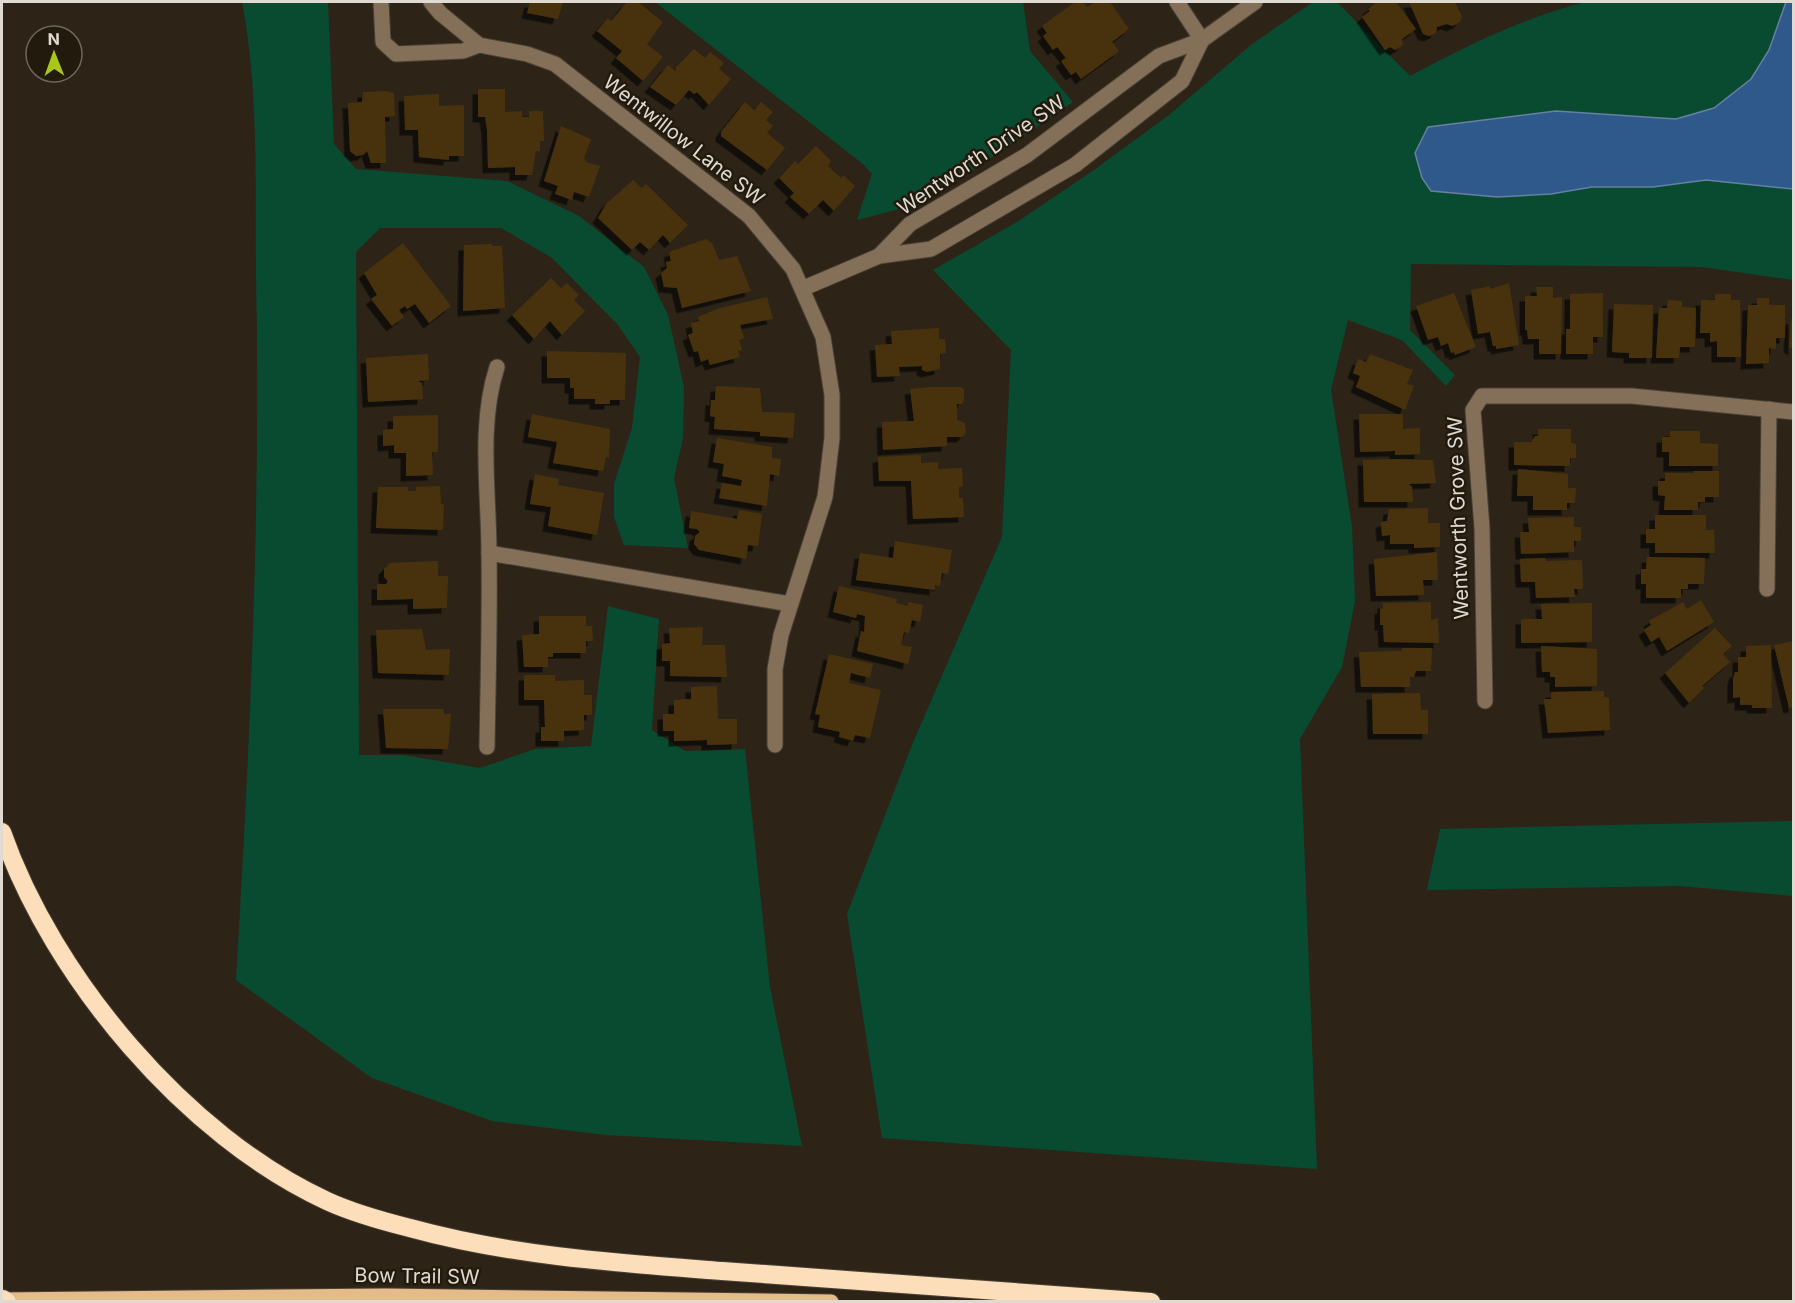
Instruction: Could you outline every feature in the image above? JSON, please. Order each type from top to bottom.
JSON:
[{"type":"highway","points":[[2,832],[47,929],[86,991],[125,1041],[145,1063],[239,1147],[280,1176],[328,1202],[375,1219],[437,1236],[576,1260],[1151,1302]]},
{"type":"main road","name":"Bow Trail SW","points":[[4,1300],[385,1296],[831,1302]]},
{"type":"street","name":"Wentwillow Lane SW","points":[[381,2],[383,42],[396,54],[463,51],[479,45]]},
{"type":"street","name":"Wentwillow Lane SW","points":[[431,2],[440,13],[479,45],[527,54],[555,64],[749,216],[778,248],[804,288],[823,337],[829,366],[832,438],[825,497],[790,603],[776,669],[775,745]]},
{"type":"street","points":[[1178,2],[1202,40]]},
{"type":"street","name":"Wentworth Drive SW","points":[[879,256],[910,224],[1027,154],[1159,56],[1202,40],[1256,2]]},
{"type":"street","name":"Wentworth Drive SW","points":[[804,288],[879,256],[931,249],[1075,165],[1182,81],[1202,40]]},
{"type":"street","points":[[488,747],[487,453],[490,390],[497,367]]},
{"type":"street","name":"Wentworth Grove SW","points":[[1485,701],[1482,528],[1473,410],[1482,396],[1632,396],[1794,412]]},
{"type":"street","points":[[1767,589],[1768,409]]},
{"type":"street","points":[[489,553],[790,603]]},
{"type":"green space","points":[[242,2],[328,2],[334,144],[356,169],[507,181],[579,216],[644,267],[668,315],[684,387],[683,438],[674,478],[688,548],[624,545],[614,517],[614,484],[632,428],[640,357],[618,325],[552,258],[501,228],[380,228],[356,252],[359,755],[404,755],[480,768],[535,749],[591,746],[608,606],[659,619],[652,730],[685,751],[745,749],[770,987],[802,1146],[606,1135],[492,1121],[372,1078],[236,980],[250,715],[257,449],[254,102]]},
{"type":"green space","points":[[655,2],[1023,2],[1030,51],[1073,102],[969,173],[903,208],[857,220],[872,174],[863,164]]},
{"type":"green space","points":[[1313,2],[1337,2],[1410,76],[1495,34],[1539,16],[1585,2],[1793,2],[1793,280],[1702,267],[1411,264],[1410,330],[1455,375],[1446,386],[1402,340],[1348,320],[1331,390],[1352,527],[1355,601],[1342,667],[1300,739],[1317,1169],[882,1138],[847,914],[912,745],[1002,537],[1011,350],[933,270],[1017,222],[1094,170],[1169,115],[1252,44]]},
{"type":"green space","points":[[1793,821],[1793,896],[1679,886],[1427,890],[1440,829]]},
{"type":"water","points":[[1786,2],[1794,2],[1793,189],[1706,180],[1653,187],[1592,187],[1551,194],[1497,197],[1431,191],[1422,178],[1415,153],[1428,127],[1556,111],[1676,119],[1714,108],[1751,79],[1769,50]]},
{"type":"building","points":[[530,2],[563,2],[558,19],[527,13]]},
{"type":"building","points":[[627,2],[638,2],[663,22],[647,44],[663,57],[643,81],[616,58],[622,51],[597,31],[608,18],[611,21]]},
{"type":"building","points":[[1075,2],[1083,2],[1087,7],[1095,2],[1110,2],[1129,29],[1112,42],[1119,51],[1081,79],[1076,72],[1071,75],[1061,61],[1066,58],[1057,47],[1053,50],[1043,36],[1047,33],[1042,26]]},
{"type":"building","points":[[1373,2],[1396,2],[1416,29],[1402,39],[1403,45],[1395,50],[1390,47],[1385,50],[1362,17],[1370,11],[1368,9],[1375,4]]},
{"type":"building","points":[[1409,2],[1455,2],[1462,17],[1460,22],[1452,26],[1447,24],[1437,27],[1436,33],[1429,36],[1423,34]]},
{"type":"building","points":[[694,49],[705,58],[710,52],[724,63],[719,69],[731,79],[709,105],[697,92],[694,94],[689,90],[676,105],[650,87],[668,65],[676,71],[675,68]]},
{"type":"building","points":[[478,89],[505,89],[505,112],[522,111],[522,117],[529,117],[529,111],[543,111],[544,141],[540,141],[540,151],[536,151],[532,175],[515,175],[515,167],[488,168],[487,129],[485,117],[478,117]]},
{"type":"building","points":[[363,92],[394,93],[395,116],[385,117],[386,163],[371,163],[367,151],[363,155],[356,156],[350,151],[348,103],[362,102]]},
{"type":"building","points":[[439,94],[439,106],[464,105],[464,156],[449,156],[449,160],[419,157],[418,130],[405,130],[404,96]]},
{"type":"building","points":[[745,102],[754,110],[761,102],[773,112],[766,120],[773,126],[767,133],[785,148],[767,170],[721,136],[721,132]]},
{"type":"building","points":[[561,126],[591,139],[584,158],[586,162],[600,166],[589,197],[574,192],[572,200],[555,194],[558,186],[544,181]]},
{"type":"building","points":[[816,146],[831,161],[828,166],[841,178],[843,175],[855,186],[834,211],[823,200],[809,214],[790,197],[794,193],[779,178],[795,161],[798,164]]},
{"type":"building","points":[[633,180],[641,188],[646,184],[688,225],[670,243],[663,235],[649,250],[640,242],[632,250],[598,218],[606,204]]},
{"type":"building","points":[[706,239],[712,243],[719,260],[737,256],[751,291],[682,308],[677,288],[664,287],[661,273],[667,268],[666,262],[671,261],[669,252]]},
{"type":"building","points":[[403,243],[451,306],[429,323],[415,304],[407,309],[405,306],[399,310],[404,317],[392,326],[371,299],[377,295],[364,273]]},
{"type":"building","points":[[492,244],[492,246],[502,246],[505,308],[463,311],[464,245]]},
{"type":"building","points":[[551,278],[561,288],[567,283],[579,295],[574,300],[585,311],[562,335],[550,321],[534,339],[512,315]]},
{"type":"building","points":[[1509,283],[1519,345],[1496,349],[1496,346],[1493,346],[1490,332],[1478,334],[1471,290],[1490,286],[1490,289]]},
{"type":"building","points":[[1536,287],[1553,287],[1553,298],[1562,297],[1561,354],[1539,354],[1539,339],[1528,339],[1527,330],[1525,330],[1525,296],[1537,296]]},
{"type":"building","points":[[1454,293],[1476,347],[1455,355],[1454,352],[1451,353],[1448,343],[1441,346],[1438,337],[1428,340],[1416,306]]},
{"type":"building","points":[[1603,293],[1603,337],[1593,337],[1593,354],[1566,354],[1566,329],[1570,329],[1570,294]]},
{"type":"building","points":[[1715,294],[1731,294],[1731,300],[1740,300],[1741,357],[1717,357],[1717,341],[1710,342],[1710,333],[1700,333],[1701,300],[1715,300]]},
{"type":"building","points":[[767,297],[773,319],[740,325],[744,338],[739,340],[742,350],[738,351],[740,357],[710,365],[708,359],[701,362],[698,351],[694,352],[688,335],[693,333],[691,323],[699,321],[698,317],[720,308]]},
{"type":"building","points":[[1757,298],[1769,298],[1769,305],[1785,305],[1785,338],[1776,338],[1776,349],[1769,348],[1769,363],[1746,364],[1748,305],[1757,305]]},
{"type":"building","points":[[1668,300],[1682,301],[1682,307],[1696,308],[1695,347],[1680,347],[1679,358],[1656,358],[1659,308],[1667,308]]},
{"type":"building","points":[[1614,304],[1653,305],[1652,358],[1629,358],[1629,353],[1612,352]]},
{"type":"building","points":[[1791,319],[1794,319],[1794,350],[1789,347]]},
{"type":"building","points":[[939,328],[939,339],[945,339],[946,353],[940,354],[940,369],[927,372],[922,370],[922,366],[899,367],[900,376],[877,377],[875,345],[892,344],[891,331]]},
{"type":"building","points":[[547,351],[626,353],[625,400],[610,400],[610,404],[595,404],[595,399],[574,399],[574,388],[570,388],[570,378],[547,378]]},
{"type":"building","points":[[428,354],[429,380],[418,381],[422,383],[423,399],[368,402],[366,358]]},
{"type":"building","points":[[1370,354],[1413,370],[1407,384],[1414,386],[1405,410],[1356,387],[1360,376],[1353,373],[1358,359],[1366,362]]},
{"type":"building","points":[[716,386],[760,388],[762,412],[795,413],[793,438],[760,436],[760,432],[714,429],[715,417],[710,416],[711,400],[715,400]]},
{"type":"building","points":[[961,387],[964,390],[962,404],[957,404],[957,420],[965,423],[966,433],[962,437],[947,437],[947,446],[883,450],[882,422],[914,421],[910,389]]},
{"type":"building","points":[[532,414],[610,429],[609,458],[606,457],[603,471],[553,463],[557,442],[528,437]]},
{"type":"building","points":[[1359,414],[1403,414],[1403,429],[1420,428],[1420,454],[1395,455],[1395,451],[1360,452]]},
{"type":"building","points":[[438,415],[438,452],[432,452],[433,475],[406,476],[406,453],[394,453],[394,445],[383,446],[383,430],[393,429],[393,416]]},
{"type":"building","points":[[1538,429],[1571,429],[1571,443],[1576,444],[1576,458],[1570,458],[1570,466],[1514,465],[1514,442],[1531,442],[1535,436],[1538,436]]},
{"type":"building","points":[[1670,431],[1700,431],[1700,443],[1718,444],[1718,466],[1669,466],[1669,452],[1662,452],[1662,437],[1670,437]]},
{"type":"building","points":[[717,438],[772,447],[772,458],[781,459],[779,476],[770,474],[767,506],[719,498],[722,483],[741,486],[742,480],[722,476],[724,464],[713,462]]},
{"type":"building","points":[[921,455],[921,463],[938,462],[938,469],[962,468],[963,486],[959,487],[959,498],[963,498],[964,517],[913,519],[911,481],[879,481],[878,457]]},
{"type":"building","points":[[1363,460],[1433,460],[1436,483],[1409,484],[1412,487],[1413,502],[1364,502]]},
{"type":"building","points":[[1518,469],[1568,474],[1568,488],[1576,488],[1575,503],[1567,503],[1567,510],[1533,510],[1533,496],[1517,496]]},
{"type":"building","points":[[1693,471],[1719,471],[1719,497],[1705,497],[1705,502],[1698,502],[1698,510],[1664,510],[1665,496],[1658,495],[1658,481],[1665,481],[1665,473],[1694,473]]},
{"type":"building","points":[[535,474],[559,479],[558,485],[604,493],[597,535],[548,526],[551,507],[530,504]]},
{"type":"building","points":[[440,486],[441,504],[444,504],[443,530],[376,528],[378,487],[408,487],[408,491],[416,491],[416,487]]},
{"type":"building","points":[[1428,508],[1428,523],[1440,523],[1440,547],[1414,548],[1414,544],[1390,544],[1390,535],[1382,536],[1381,522],[1387,521],[1389,509]]},
{"type":"building","points":[[739,510],[762,514],[758,546],[748,545],[746,559],[699,550],[694,544],[695,536],[700,532],[689,528],[691,511],[737,519]]},
{"type":"building","points":[[1655,515],[1706,515],[1706,530],[1714,530],[1715,553],[1655,553],[1655,543],[1646,543],[1646,529],[1655,529]]},
{"type":"building","points":[[1574,517],[1574,527],[1581,527],[1581,541],[1574,541],[1574,552],[1521,554],[1520,532],[1529,532],[1528,518]]},
{"type":"building","points":[[895,541],[952,550],[948,574],[942,573],[940,586],[935,585],[935,590],[856,580],[860,553],[893,558]]},
{"type":"building","points":[[1437,552],[1438,580],[1423,580],[1424,595],[1376,596],[1374,559]]},
{"type":"building","points":[[1647,557],[1705,558],[1704,584],[1688,584],[1688,589],[1681,589],[1681,598],[1646,598],[1646,584],[1641,584],[1641,569],[1646,569]]},
{"type":"building","points":[[1545,558],[1546,561],[1582,560],[1583,589],[1574,589],[1575,597],[1536,598],[1535,582],[1521,582],[1520,559]]},
{"type":"building","points":[[438,561],[438,576],[448,576],[447,608],[413,609],[413,599],[377,600],[377,584],[386,584],[388,581],[384,577],[384,569],[390,563]]},
{"type":"building","points":[[839,586],[897,599],[896,603],[908,606],[908,602],[923,605],[920,622],[912,620],[909,633],[904,632],[901,645],[912,647],[908,664],[857,651],[861,631],[864,632],[865,616],[857,614],[856,618],[833,612]]},
{"type":"building","points":[[1701,600],[1714,622],[1667,651],[1659,637],[1651,642],[1644,630],[1651,625],[1649,621],[1683,602],[1687,609]]},
{"type":"building","points":[[1431,602],[1431,620],[1438,618],[1439,643],[1384,642],[1383,625],[1380,625],[1380,609],[1383,608],[1383,603]]},
{"type":"building","points":[[1592,603],[1592,642],[1521,643],[1521,619],[1542,619],[1541,604]]},
{"type":"building","points":[[539,616],[586,616],[586,626],[592,626],[593,641],[586,641],[586,653],[553,653],[553,657],[548,657],[548,667],[524,667],[522,635],[539,634]]},
{"type":"building","points":[[703,627],[702,645],[725,645],[727,677],[670,676],[670,661],[662,661],[662,644],[670,643],[669,628]]},
{"type":"building","points":[[1715,628],[1732,646],[1723,654],[1730,662],[1702,686],[1704,688],[1689,703],[1665,673]]},
{"type":"building","points":[[422,629],[426,650],[450,649],[449,675],[378,673],[376,630]]},
{"type":"building","points":[[1794,641],[1794,707],[1789,708],[1774,645]]},
{"type":"building","points":[[1771,645],[1772,708],[1752,708],[1752,705],[1740,705],[1740,697],[1733,698],[1733,679],[1735,672],[1738,672],[1738,657],[1746,657],[1746,646]]},
{"type":"building","points":[[1541,646],[1597,649],[1597,686],[1555,687],[1555,677],[1550,677],[1550,672],[1542,672]]},
{"type":"building","points":[[1402,648],[1432,648],[1431,671],[1416,671],[1414,677],[1410,677],[1410,687],[1361,687],[1359,652],[1402,651]]},
{"type":"building","points":[[829,654],[873,664],[870,678],[851,673],[849,683],[881,690],[870,738],[855,735],[853,741],[839,737],[840,732],[818,727],[820,715],[815,714]]},
{"type":"building","points":[[524,675],[555,675],[555,681],[584,680],[584,695],[592,695],[592,715],[584,715],[584,730],[564,731],[564,741],[541,741],[541,727],[545,727],[544,700],[524,700]]},
{"type":"building","points":[[717,686],[718,719],[737,719],[737,744],[707,745],[707,740],[674,741],[674,731],[663,731],[663,714],[674,714],[674,700],[691,699],[691,687]]},
{"type":"building","points":[[1604,691],[1604,697],[1609,698],[1610,730],[1548,733],[1544,699],[1551,699],[1551,692]]},
{"type":"building","points":[[1420,693],[1421,710],[1428,710],[1428,734],[1373,734],[1372,694]]},
{"type":"building","points":[[383,709],[443,709],[444,714],[451,714],[448,749],[386,748]]}]
